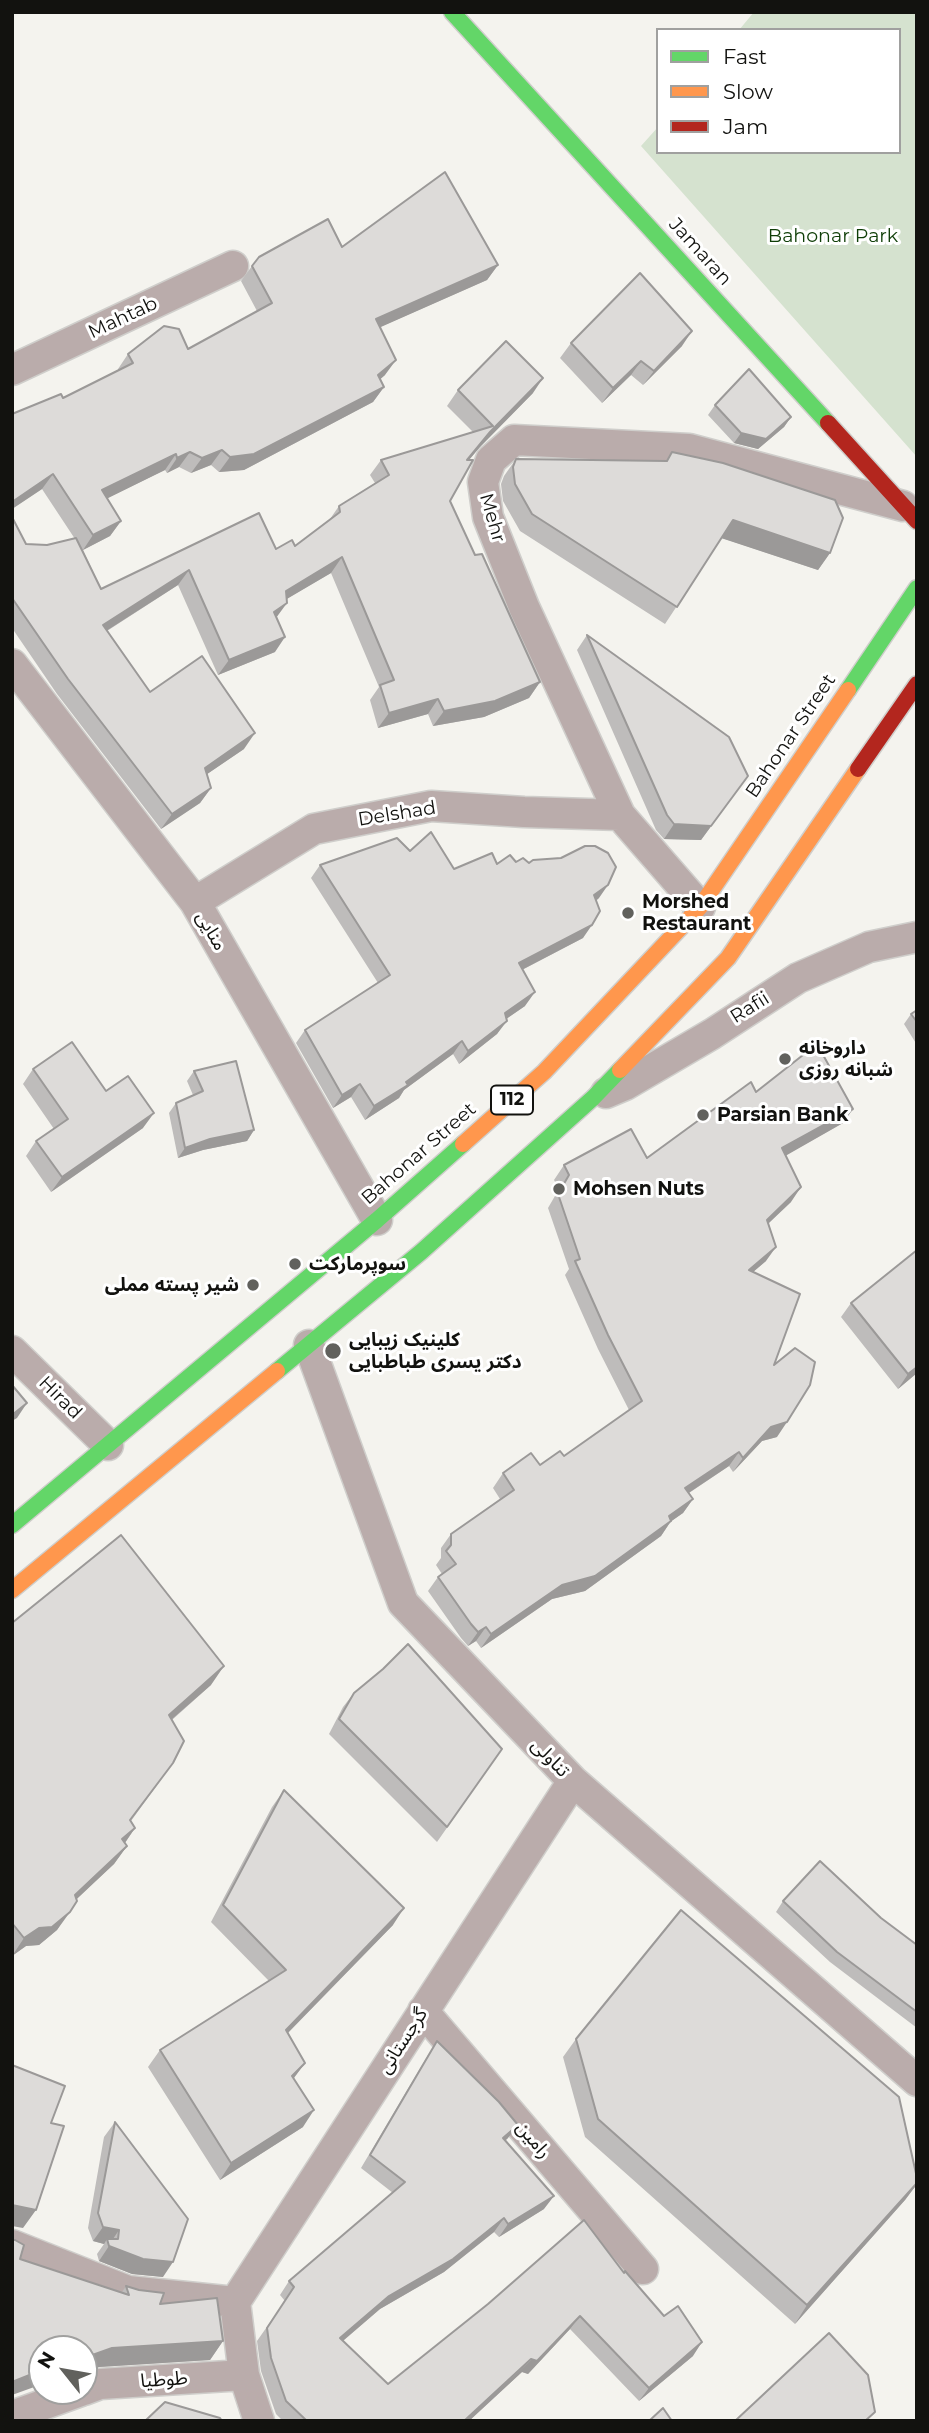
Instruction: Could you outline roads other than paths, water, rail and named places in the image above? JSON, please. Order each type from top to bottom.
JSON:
[{"type":"main road","name":"Jamaran","points":[[452,12],[910,513]]},
{"type":"main road","name":"Bahonar Street","points":[[12,1525],[377,1220],[544,1072],[700,906],[917,588]]},
{"type":"main road","name":"112","points":[[12,1590],[421,1252],[593,1098],[728,958],[917,684]]},
{"type":"street","name":"Mahtab","points":[[12,370],[233,266]]},
{"type":"street","name":"Mehr","points":[[700,906],[620,814],[524,607],[488,517],[483,482],[491,460],[514,440],[688,449],[910,513]]},
{"type":"street","name":"منایی","points":[[12,664],[195,902],[377,1220]]},
{"type":"street","name":"Delshad","points":[[195,902],[314,829],[431,806],[620,814]]},
{"type":"street","name":"Rafii","points":[[593,1098],[625,1084],[712,1034],[798,978],[869,947],[917,937]]},
{"type":"street","name":"تناولی","points":[[309,1345],[402,1603],[573,1781],[917,2081]]},
{"type":"street","name":"Hirad","points":[[12,1350],[108,1445]]},
{"type":"street","name":"گرجستانی","points":[[234,2302],[573,1781]]},
{"type":"street","name":"رامین","points":[[423,2011],[643,2269]]},
{"type":"street","points":[[12,2245],[128,2291],[234,2302],[244,2375],[260,2421]]},
{"type":"street","name":"طوطیا","points":[[98,2385],[244,2375]]},
{"type":"street","name":"طوطیا","points":[[12,2416],[42,2405]]},
{"type":"place","name":"Morshed Restaurant","points":[[628,913]]},
{"type":"place","name":"داروخانه شبانه روزی","points":[[785,1059]]},
{"type":"place","name":"Parsian Bank","points":[[703,1115]]},
{"type":"place","name":"Mohsen Nuts","points":[[559,1189]]},
{"type":"place","name":"سوپرمارکت","points":[[295,1264]]},
{"type":"place","name":"شیر پسته مملی","points":[[253,1285]]},
{"type":"place","name":"کلینیک زیبایی دکتر یسری طباطبایی","points":[[333,1351]]},
{"type":"park label","name":"Bahonar Park","points":[[833,236]]}]
